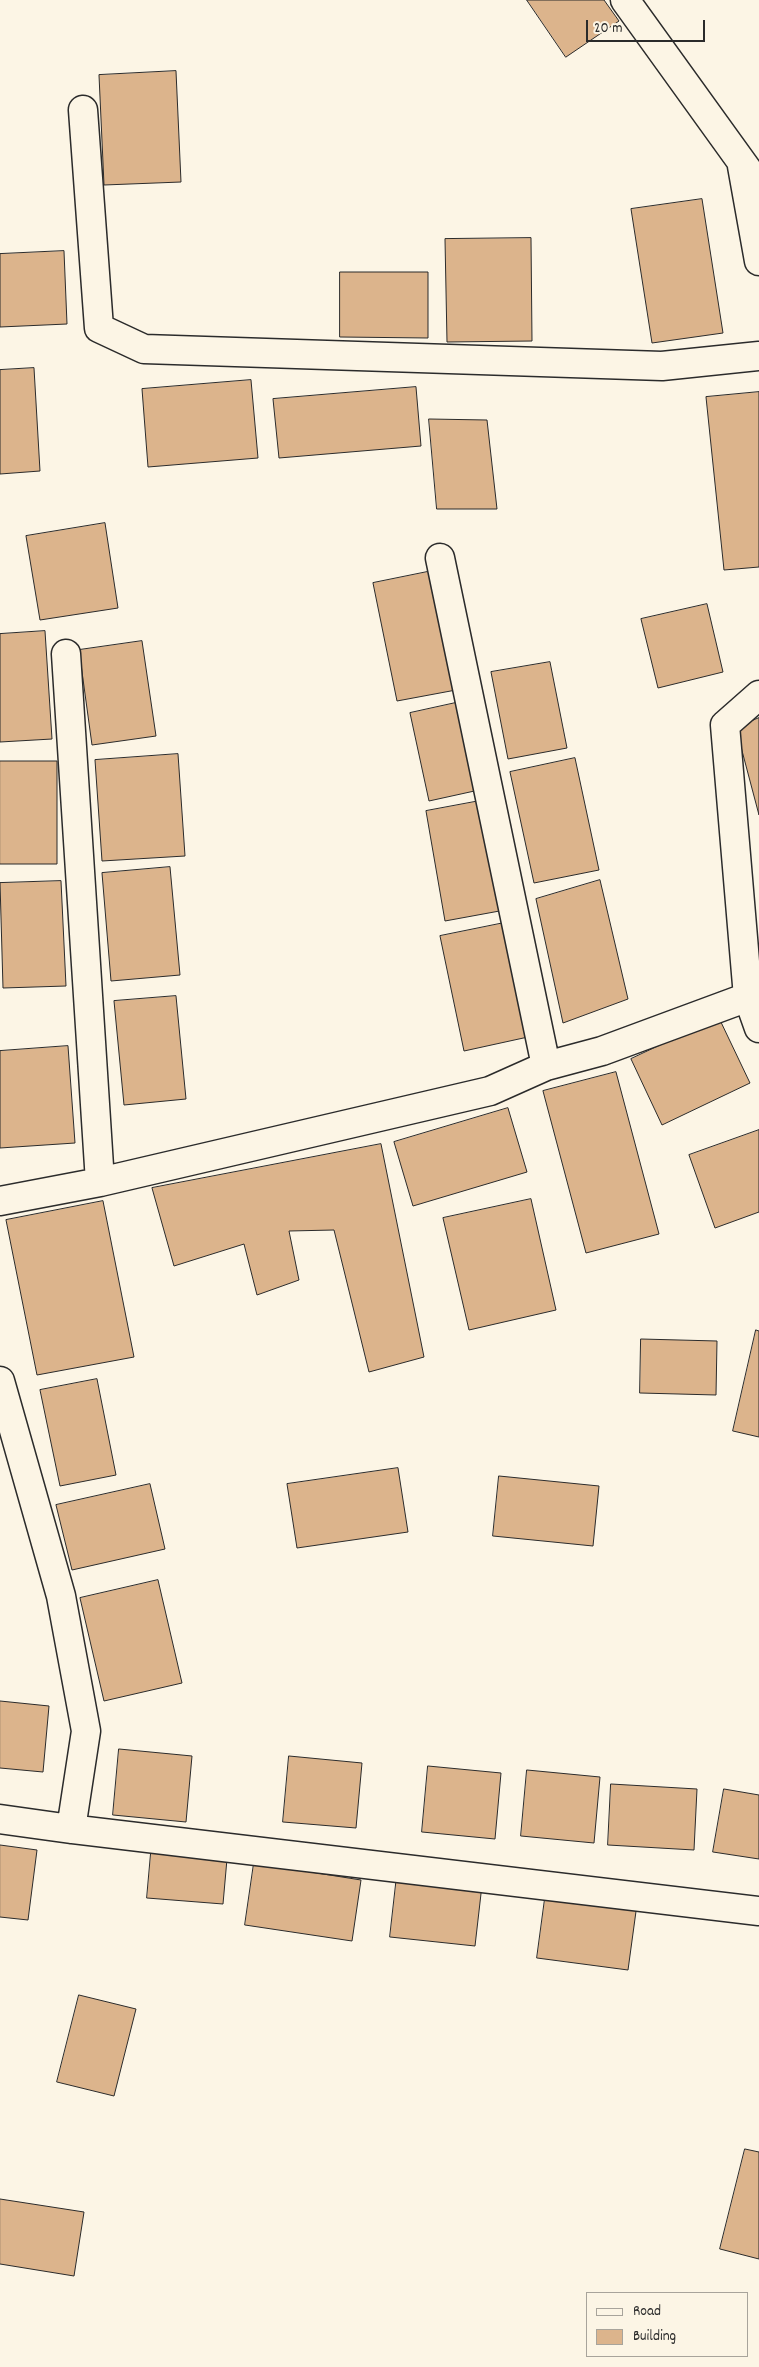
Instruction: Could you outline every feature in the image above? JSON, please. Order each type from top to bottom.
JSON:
[{"type":"street","points":[[625,0],[759,186]]},
{"type":"street","points":[[84,110],[99,328],[144,349],[662,366],[759,356]]},
{"type":"street","points":[[741,162],[759,261]]},
{"type":"street","points":[[440,558],[546,1066]]},
{"type":"street","points":[[66,654],[100,1182]]},
{"type":"street","points":[[759,695],[725,725],[748,997],[759,1028]]},
{"type":"street","points":[[0,1201],[100,1182],[490,1091],[546,1066],[602,1051],[748,997]]},
{"type":"street","points":[[0,1381],[61,1596],[86,1731],[71,1829]]},
{"type":"street","points":[[0,1818],[71,1829],[759,1911]]},
{"type":"building","points":[[527,0],[604,0],[619,21],[566,57]]},
{"type":"building","points":[[176,71],[181,182],[104,185],[99,75]]},
{"type":"building","points":[[702,199],[723,333],[652,343],[631,209]]},
{"type":"building","points":[[531,238],[532,341],[447,342],[445,239]]},
{"type":"building","points":[[64,251],[67,324],[0,327],[0,254]]},
{"type":"building","points":[[340,272],[428,272],[428,338],[340,337]]},
{"type":"building","points":[[34,368],[40,471],[0,474],[0,370]]},
{"type":"building","points":[[251,380],[258,458],[148,467],[142,389]]},
{"type":"building","points":[[416,387],[421,446],[279,458],[273,399]]},
{"type":"building","points":[[759,392],[759,567],[724,570],[706,397]]},
{"type":"building","points":[[429,419],[487,420],[497,509],[437,509]]},
{"type":"building","points":[[105,523],[118,608],[40,620],[26,536]]},
{"type":"building","points":[[432,571],[456,690],[397,701],[373,583]]},
{"type":"building","points":[[707,604],[723,672],[658,688],[641,619]]},
{"type":"building","points":[[45,631],[52,739],[0,742],[0,634]]},
{"type":"building","points":[[142,641],[156,736],[92,745],[79,650]]},
{"type":"building","points":[[550,662],[567,748],[508,759],[491,672]]},
{"type":"building","points":[[460,702],[479,790],[429,801],[410,713]]},
{"type":"building","points":[[759,718],[759,815],[736,728]]},
{"type":"building","points":[[178,754],[185,856],[102,861],[95,760]]},
{"type":"building","points":[[575,758],[599,870],[534,883],[510,772]]},
{"type":"building","points":[[0,761],[57,761],[57,864],[0,864]]},
{"type":"building","points":[[485,800],[505,910],[445,921],[426,811]]},
{"type":"building","points":[[170,867],[180,975],[111,981],[102,873]]},
{"type":"building","points":[[600,880],[628,999],[563,1023],[536,899]]},
{"type":"building","points":[[61,881],[66,986],[3,988],[0,883]]},
{"type":"building","points":[[504,923],[528,1037],[464,1051],[440,936]]},
{"type":"building","points":[[176,996],[186,1099],[124,1105],[114,1001]]},
{"type":"building","points":[[719,1018],[750,1083],[662,1125],[631,1059]]},
{"type":"building","points":[[68,1046],[75,1143],[0,1148],[0,1051]]},
{"type":"building","points":[[616,1072],[659,1234],[586,1253],[543,1091]]},
{"type":"building","points":[[508,1108],[527,1172],[413,1206],[394,1142]]},
{"type":"building","points":[[759,1130],[759,1212],[715,1228],[689,1155]]},
{"type":"building","points":[[381,1144],[424,1357],[369,1372],[334,1230],[289,1231],[299,1280],[257,1295],[244,1244],[174,1266],[152,1188]]},
{"type":"building","points":[[531,1199],[556,1310],[469,1330],[443,1218]]},
{"type":"building","points":[[103,1201],[134,1357],[37,1375],[6,1220]]},
{"type":"building","points":[[756,1330],[759,1331],[759,1437],[733,1431]]},
{"type":"building","points":[[641,1339],[717,1341],[716,1395],[640,1393]]},
{"type":"building","points":[[97,1379],[116,1475],[60,1486],[40,1390]]},
{"type":"building","points":[[398,1468],[408,1532],[297,1548],[287,1484]]},
{"type":"building","points":[[499,1476],[599,1486],[593,1546],[493,1536]]},
{"type":"building","points":[[150,1484],[165,1549],[72,1570],[56,1505]]},
{"type":"building","points":[[158,1580],[182,1683],[104,1701],[80,1598]]},
{"type":"building","points":[[0,1701],[49,1706],[43,1772],[0,1768]]},
{"type":"building","points":[[119,1749],[192,1756],[186,1822],[113,1815]]},
{"type":"building","points":[[289,1756],[362,1763],[356,1828],[283,1822]]},
{"type":"building","points":[[428,1766],[501,1773],[495,1839],[422,1832]]},
{"type":"building","points":[[527,1770],[600,1777],[594,1843],[521,1836]]},
{"type":"building","points":[[611,1784],[697,1789],[694,1850],[608,1845]]},
{"type":"building","points":[[724,1789],[759,1795],[759,1859],[713,1852]]},
{"type":"building","points":[[0,1845],[37,1850],[28,1920],[0,1917]]},
{"type":"building","points":[[151,1853],[227,1859],[223,1904],[147,1898]]},
{"type":"building","points":[[254,1863],[361,1880],[352,1941],[245,1925]]},
{"type":"building","points":[[397,1875],[482,1885],[475,1946],[390,1937]]},
{"type":"building","points":[[546,1891],[637,1904],[628,1970],[537,1958]]},
{"type":"building","points":[[79,1995],[136,2009],[114,2096],[57,2082]]},
{"type":"building","points":[[745,2149],[759,2152],[759,2259],[720,2249]]},
{"type":"building","points":[[0,2199],[84,2212],[74,2276],[0,2264]]}]
